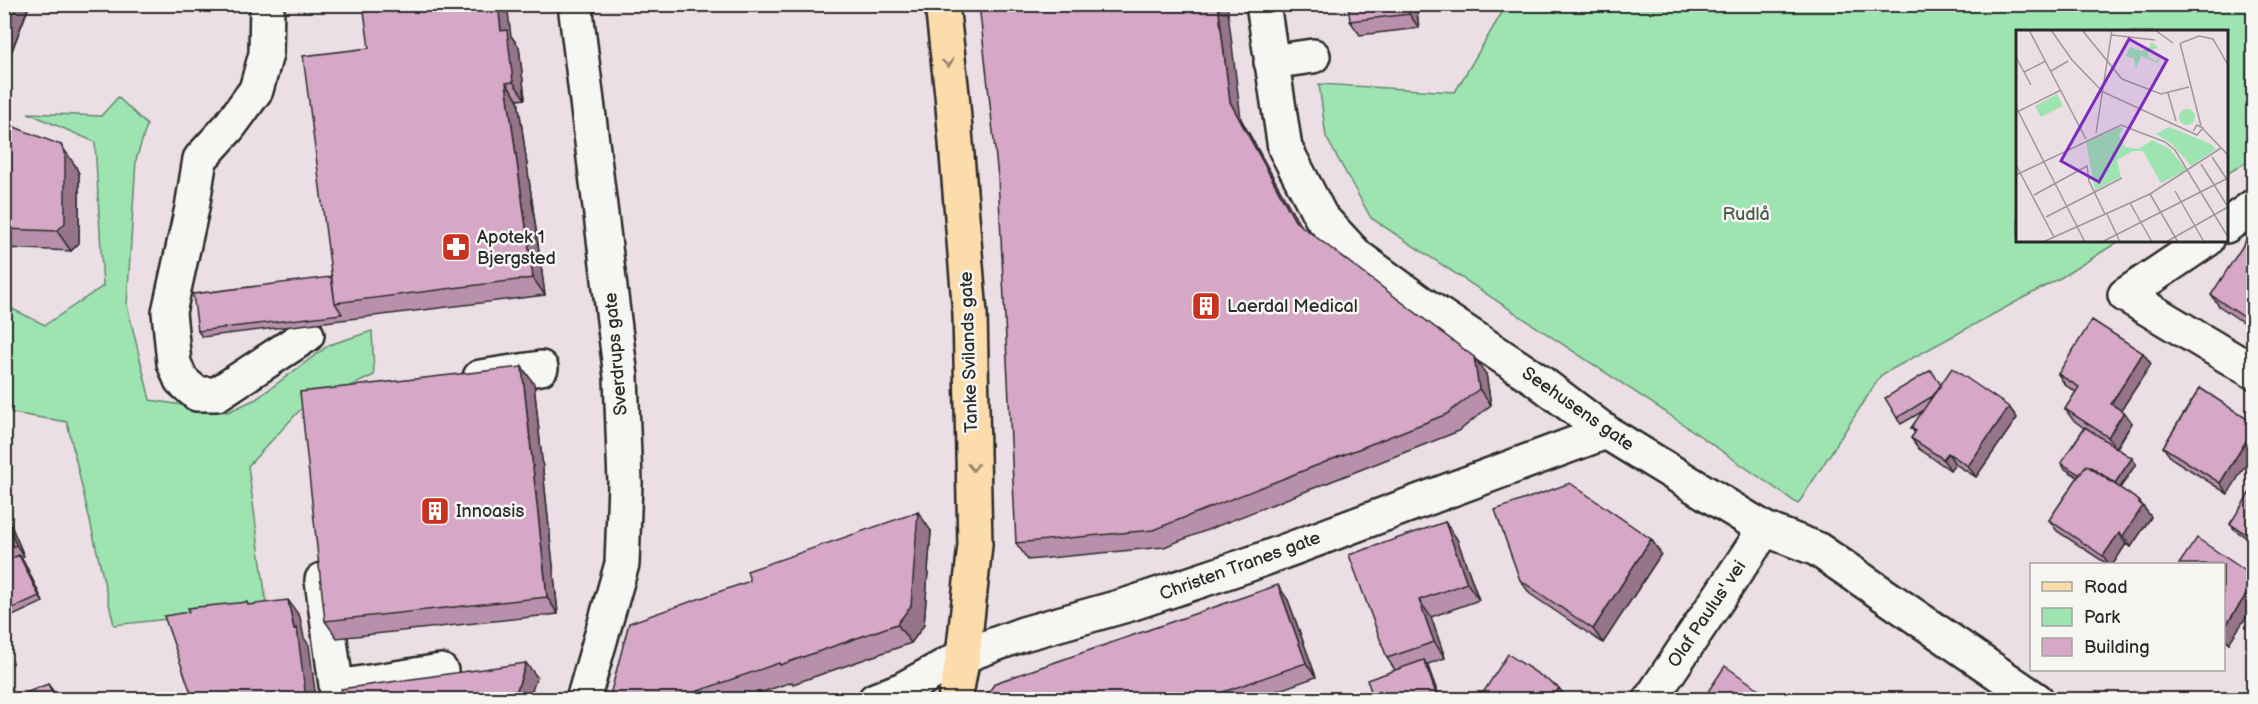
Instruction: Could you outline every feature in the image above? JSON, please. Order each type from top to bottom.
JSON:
[{"type":"main road","name":"Tanke Svilands gate","points":[[942,4],[952,94],[970,314],[975,545],[963,656],[955,699]]},
{"type":"street","points":[[267,4],[266,54],[256,90],[229,127],[200,159],[192,208],[169,312],[174,363],[181,380],[197,394],[217,394],[307,335]]},
{"type":"street","name":"Sverdrups gate","points":[[575,4],[621,377],[625,483],[622,564],[584,699]]},
{"type":"street","name":"Seehusens gate","points":[[1263,4],[1286,148],[1321,217],[1357,256],[1420,302],[1536,379],[1606,432],[1765,529],[1817,549],[2037,699]]},
{"type":"street","points":[[1271,62],[1313,56]]},
{"type":"street","points":[[2228,224],[2253,206]]},
{"type":"street","points":[[2204,242],[2125,295],[2253,372]]},
{"type":"street","points":[[447,382],[541,368]]},
{"type":"street","name":"Christen Tranes gate","points":[[875,699],[903,689],[963,656],[1023,634],[1130,604],[1250,564],[1606,432]]},
{"type":"street","name":"Olaf Paulus' vei","points":[[1650,699],[1765,529]]},
{"type":"street","points":[[319,549],[338,693],[441,671]]},
{"type":"green space","name":"Rudlå","points":[[1507,4],[2253,5],[2253,158],[2228,173],[2228,30],[2016,30],[2016,242],[2118,242],[2062,277],[1881,375],[1798,504],[1664,411],[1371,218],[1326,137],[1319,84],[1455,92]]},
{"type":"green space","points":[[118,97],[147,125],[136,160],[127,305],[150,400],[228,412],[256,399],[329,345],[372,331],[374,375],[300,410],[248,466],[267,608],[114,625],[67,422],[12,413],[5,403],[4,305],[45,325],[103,286],[95,142],[28,113],[101,116]]},
{"type":"building","points":[[4,4],[9,4],[4,16]]},
{"type":"building","points":[[363,4],[498,4],[501,31],[507,30],[513,82],[506,83],[533,278],[335,303],[303,56],[369,48]]},
{"type":"building","name":"Laerdal Medical","points":[[979,4],[1218,4],[1230,102],[1295,221],[1474,357],[1479,389],[1447,414],[1153,530],[1016,543],[998,177]]},
{"type":"building","points":[[1348,4],[1408,4],[1409,14],[1350,21]]},
{"type":"building","points":[[4,123],[61,145],[65,154],[65,223],[57,231],[4,229]]},
{"type":"building","points":[[2247,239],[2253,243],[2253,323],[2211,295]]},
{"type":"building","points":[[331,277],[335,303],[342,314],[198,331],[193,294]]},
{"type":"building","points":[[2092,320],[2143,353],[2111,404],[2124,412],[2108,437],[2065,409],[2079,387],[2058,374]]},
{"type":"building","name":"Innoasis","points":[[522,367],[547,597],[325,621],[300,392]]},
{"type":"building","points":[[1952,368],[2009,407],[1968,466],[1948,453],[1943,459],[1911,438],[1916,431],[1911,428]]},
{"type":"building","points":[[1931,370],[1941,385],[1933,396],[1897,418],[1885,398]]},
{"type":"building","points":[[2200,388],[2253,423],[2253,430],[2220,483],[2163,447]]},
{"type":"building","points":[[2085,427],[2132,458],[2115,483],[2089,466],[2086,465],[2080,475],[2061,463]]},
{"type":"building","points":[[2086,465],[2143,506],[2123,536],[2119,533],[2103,556],[2049,520]]},
{"type":"building","points":[[1570,483],[1651,539],[1593,629],[1520,580],[1495,510]]},
{"type":"building","points":[[2252,489],[2253,537],[2252,538],[2230,524]]},
{"type":"building","points":[[918,512],[911,606],[897,624],[675,699],[609,699],[629,623],[750,581],[747,571]]},
{"type":"building","points":[[4,516],[16,545],[4,550]]},
{"type":"building","points":[[1445,522],[1467,583],[1419,600],[1434,642],[1387,658],[1349,555]]},
{"type":"building","points":[[2197,538],[2253,576],[2253,584],[2225,627],[2225,563],[2180,563]]},
{"type":"building","points":[[19,555],[39,596],[4,612],[4,562]]},
{"type":"building","points":[[1278,585],[1306,663],[1203,699],[988,699],[988,693],[995,683]]},
{"type":"building","points":[[288,600],[294,629],[297,628],[306,699],[193,699],[164,616],[189,612],[188,608]]},
{"type":"building","points":[[1508,654],[1559,688],[1551,699],[1479,699]]},
{"type":"building","points":[[1424,660],[1438,699],[1374,699],[1367,680]]},
{"type":"building","points":[[526,663],[514,699],[343,699],[341,689]]},
{"type":"building","points":[[1725,666],[1773,699],[1703,699]]},
{"type":"building","points":[[48,684],[55,699],[10,699]]},
{"type":"place","name":"Apotek 1 Bjergsted","points":[[456,247]]},
{"type":"place","name":"Laerdal Medical","points":[[1206,306]]},
{"type":"place","name":"Innoasis","points":[[435,511]]}]
